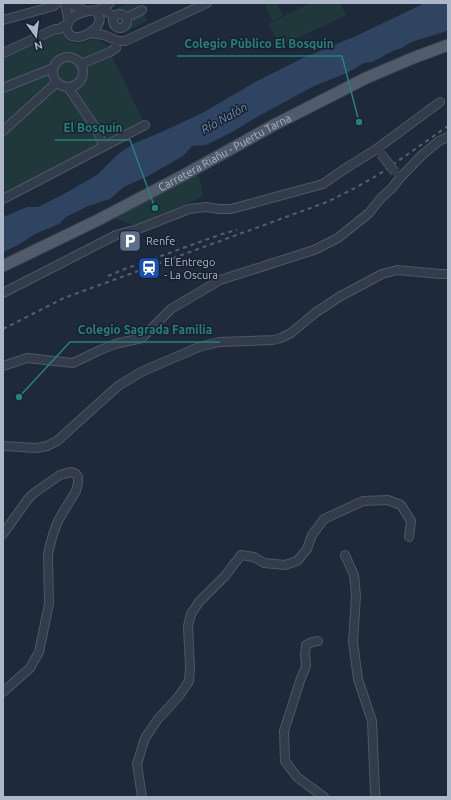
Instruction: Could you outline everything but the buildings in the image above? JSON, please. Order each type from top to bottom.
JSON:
[{"type":"main road","name":"Carretera Riañu - Puertu Tarna","points":[[3,266],[96,221],[184,175],[274,124],[366,78],[448,45]]},
{"type":"street","points":[[3,20],[54,6],[57,3]]},
{"type":"street","points":[[65,3],[68,26],[73,36],[79,37],[96,28],[96,13]]},
{"type":"street","points":[[68,3],[96,13],[108,36]]},
{"type":"street","points":[[96,13],[110,3]]},
{"type":"street","points":[[89,33],[108,36],[118,41],[125,41],[207,3]]},
{"type":"street","points":[[126,18],[142,10]]},
{"type":"street","points":[[3,53],[56,29],[68,26],[74,16],[96,13],[110,14]]},
{"type":"street","points":[[81,64],[116,48]]},
{"type":"street","points":[[68,56],[78,60],[81,64],[83,72],[80,81],[73,86],[64,87],[54,78],[52,73],[53,68],[58,60],[68,56]]},
{"type":"street","points":[[3,88],[53,68]]},
{"type":"street","points":[[3,131],[57,82]]},
{"type":"street","points":[[68,87],[95,127],[104,146]]},
{"type":"street","points":[[3,293],[116,235],[138,230],[188,209],[206,207],[231,209],[323,184],[343,170],[378,152],[440,102]]},
{"type":"street","points":[[3,199],[145,125]]},
{"type":"street","points":[[3,366],[27,358],[74,363],[115,344],[142,338],[171,309],[220,280],[314,250],[338,238],[369,213],[381,198],[392,189],[398,175],[439,141],[448,137]]},
{"type":"street","points":[[378,152],[398,175]]},
{"type":"street","points":[[3,446],[37,448],[47,446],[57,441],[118,386],[141,372],[199,346],[219,342],[273,340],[282,338],[339,297],[382,274],[397,270],[448,274]]},
{"type":"street","points":[[3,534],[34,493],[60,475],[72,472],[76,474],[78,477],[76,491],[59,519],[50,545],[48,555],[49,604],[39,652],[30,668],[3,692]]},
{"type":"street","points":[[142,797],[138,764],[144,738],[158,719],[179,696],[189,681],[190,667],[188,626],[191,614],[200,602],[225,576],[241,555],[254,557],[264,563],[284,565],[297,561],[307,549],[312,535],[324,519],[363,501],[388,500],[400,505],[411,521],[409,537]]},
{"type":"street","points":[[345,554],[354,576],[356,596],[353,642],[358,679],[372,721],[376,797]]},
{"type":"street","points":[[318,641],[306,645],[305,669],[284,731],[285,761],[298,777],[324,797]]},
{"type":"green space","points":[[131,3],[138,3],[147,21],[124,32],[114,30],[110,24],[110,17],[118,8]]},
{"type":"green space","points":[[264,3],[277,3],[283,15],[273,21]]},
{"type":"green space","points":[[310,3],[340,3],[346,15],[280,46],[268,24]]},
{"type":"green space","points":[[59,29],[66,38],[72,42],[84,43],[91,40],[96,40],[107,46],[145,125],[3,199],[3,53]]},
{"type":"green space","points":[[198,174],[203,197],[135,225],[114,218]]},
{"type":"water","name":"Río Nalón","points":[[425,3],[448,3],[448,30],[411,42],[402,48],[372,62],[364,63],[347,73],[314,86],[206,145],[192,146],[183,156],[148,176],[124,187],[110,199],[88,206],[66,217],[59,224],[35,234],[18,245],[3,252],[3,217],[27,207],[38,207],[62,195],[97,175],[117,155],[133,144],[204,112],[257,81],[303,58],[356,36]]},
{"type":"railway","points":[[3,329],[64,298],[327,202],[378,175],[448,126]]},
{"type":"railway","points":[[108,276],[222,234],[237,230]]},
{"type":"place","name":"Colegio Público El Bosquín","points":[[359,122]]},
{"type":"place","name":"El Bosquín","points":[[155,208]]},
{"type":"place","name":"Renfe","points":[[130,241]]},
{"type":"place","name":"El Entrego - La Oscura","points":[[149,268]]},
{"type":"place","name":"Colegio Sagrada Familia","points":[[19,397]]}]
